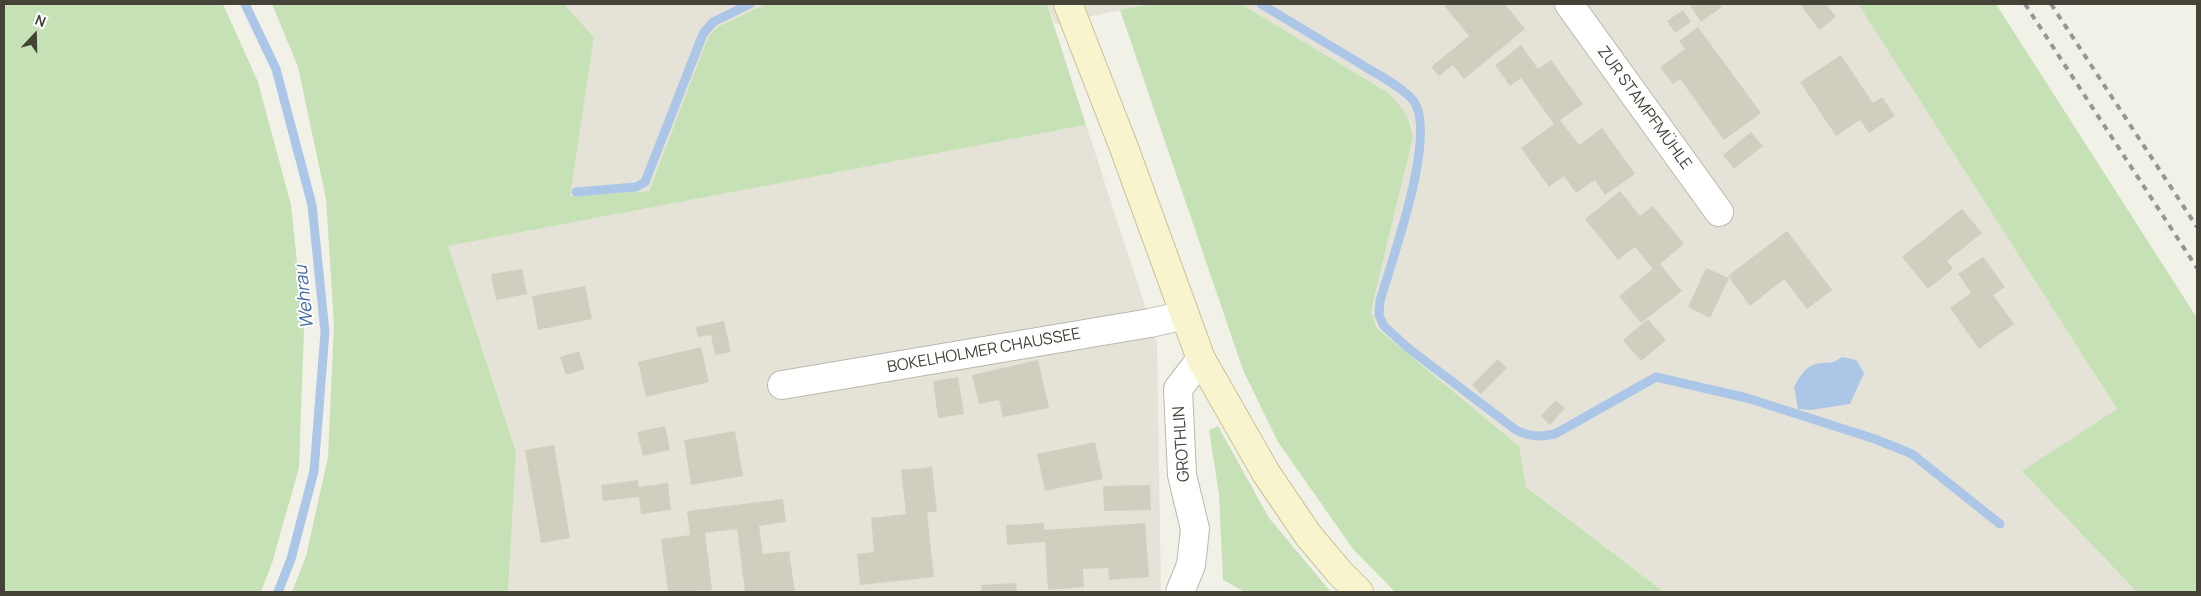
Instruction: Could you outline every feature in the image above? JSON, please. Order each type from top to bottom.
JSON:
[{"type":"main road","points":[[1068,4],[1123,145],[1201,359],[1266,473],[1308,535],[1359,592]]},
{"type":"street","name":"ZUR STAMPFMÜHLE","points":[[1569,4],[1720,212]]},
{"type":"street","name":"BOKELHOLMER CHAUSSEE","points":[[782,385],[1150,323],[1185,315]]},
{"type":"street","name":"GROTHLIN","points":[[1180,592],[1191,565],[1195,529],[1182,475],[1178,389],[1201,359]]},
{"type":"shaded area","points":[[564,4],[766,4],[719,26],[708,37],[649,191],[569,196],[594,37]]},
{"type":"shaded area","points":[[1047,4],[1150,4],[1055,24]]},
{"type":"shaded area","points":[[1241,4],[1858,4],[2117,409],[2023,471],[2137,592],[1664,592],[1526,487],[1519,446],[1378,328],[1371,311],[1413,137],[1411,123],[1387,92]]},
{"type":"shaded area","points":[[1086,125],[1157,343],[1161,592],[508,592],[516,452],[447,246]]},
{"type":"green space","points":[[4,4],[223,4],[258,82],[291,205],[304,329],[299,468],[272,563],[261,592],[4,592]]},
{"type":"green space","points":[[272,4],[564,4],[594,37],[570,196],[649,191],[708,37],[719,26],[766,4],[1047,4],[1086,125],[448,246],[516,452],[508,592],[292,592],[306,556],[328,457],[334,325],[326,199],[298,67]]},
{"type":"green space","points":[[1150,4],[1241,4],[1387,92],[1397,102],[1407,117],[1413,137],[1371,311],[1377,328],[1519,446],[1526,487],[1664,592],[1395,592],[1353,549],[1278,442],[1243,370],[1120,10]]},
{"type":"green space","points":[[1858,4],[1996,4],[2197,318],[2197,592],[2137,592],[2022,471],[2117,409]]},
{"type":"green space","points":[[1218,426],[1269,518],[1331,592],[1245,592],[1223,580],[1219,495],[1209,430]]},
{"type":"water","points":[[1842,357],[1856,360],[1864,373],[1850,404],[1811,410],[1798,409],[1794,387],[1803,373],[1812,365],[1831,362]]},
{"type":"building","points":[[1443,4],[1505,4],[1525,29],[1464,79],[1453,65],[1439,76],[1431,67],[1469,36]]},
{"type":"building","points":[[1719,4],[1722,7],[1701,22],[1690,5]]},
{"type":"building","points":[[1800,4],[1826,4],[1836,17],[1819,30]]},
{"type":"building","points":[[1683,10],[1691,22],[1675,33],[1667,21]]},
{"type":"building","points":[[1698,27],[1761,113],[1724,140],[1680,79],[1673,84],[1660,67],[1685,49],[1679,41]]},
{"type":"building","points":[[1521,45],[1538,69],[1551,60],[1583,104],[1560,120],[1579,145],[1602,128],[1635,174],[1605,195],[1595,180],[1576,193],[1564,176],[1549,187],[1521,148],[1554,124],[1521,78],[1510,86],[1495,65]]},
{"type":"building","points":[[1841,55],[1873,103],[1882,97],[1895,116],[1869,133],[1860,120],[1836,136],[1800,82]]},
{"type":"building","points":[[1751,132],[1763,146],[1734,169],[1723,155]]},
{"type":"building","points":[[1620,191],[1640,216],[1653,206],[1684,244],[1660,264],[1682,291],[1641,323],[1619,296],[1653,269],[1635,247],[1618,260],[1585,219]]},
{"type":"building","points":[[1962,209],[1982,233],[1947,261],[1953,269],[1928,289],[1902,257]]},
{"type":"building","points":[[1787,231],[1832,290],[1807,309],[1784,279],[1750,306],[1728,276]]},
{"type":"building","points":[[1983,257],[2005,287],[1993,295],[2014,324],[1979,349],[1950,308],[1971,293],[1958,274]]},
{"type":"building","points":[[1706,268],[1729,278],[1710,318],[1688,307]]},
{"type":"building","points":[[522,269],[527,294],[496,300],[491,274]]},
{"type":"building","points":[[585,286],[592,319],[538,330],[532,296]]},
{"type":"building","points":[[1648,319],[1666,340],[1641,361],[1623,340]]},
{"type":"building","points":[[724,321],[731,352],[715,355],[711,335],[698,337],[696,327]]},
{"type":"building","points":[[701,347],[709,382],[646,397],[638,362]]},
{"type":"building","points":[[579,351],[585,369],[566,375],[560,357]]},
{"type":"building","points":[[1498,359],[1507,368],[1481,394],[1472,385]]},
{"type":"building","points":[[1038,360],[1049,408],[1003,417],[999,400],[979,404],[972,375]]},
{"type":"building","points":[[958,377],[964,414],[938,418],[933,381]]},
{"type":"building","points":[[1556,400],[1565,408],[1550,425],[1541,416]]},
{"type":"building","points":[[665,426],[670,450],[643,456],[637,432]]},
{"type":"building","points":[[735,431],[743,476],[691,485],[684,440]]},
{"type":"building","points":[[1095,442],[1103,479],[1045,491],[1037,454]]},
{"type":"building","points":[[554,445],[570,538],[541,543],[525,450]]},
{"type":"building","points":[[932,467],[937,511],[927,513],[934,577],[860,585],[857,554],[874,552],[871,518],[906,514],[901,470]]},
{"type":"building","points":[[638,480],[639,487],[668,483],[671,510],[641,514],[639,497],[603,501],[601,485]]},
{"type":"building","points":[[1150,485],[1151,510],[1104,511],[1103,486]]},
{"type":"building","points":[[783,499],[786,522],[759,526],[763,554],[789,551],[795,592],[745,592],[737,529],[705,533],[712,590],[668,592],[661,539],[690,535],[687,511]]},
{"type":"building","points":[[1044,523],[1044,530],[1145,523],[1149,577],[1109,580],[1108,568],[1083,569],[1084,587],[1048,590],[1045,542],[1007,545],[1006,525]]},
{"type":"building","points":[[1016,583],[1017,592],[982,592],[981,585]]},
{"type":"waterway","name":"Wehrau","points":[[245,4],[276,69],[312,205],[325,332],[314,471],[291,559],[278,592]]},
{"type":"waterway","points":[[576,192],[636,187],[645,182],[703,34],[713,22],[750,4]]},
{"type":"waterway","points":[[1261,4],[1387,80],[1412,99],[1419,115],[1420,138],[1417,166],[1411,197],[1380,301],[1379,315],[1384,326],[1408,348],[1516,430],[1535,436],[1555,434],[1656,377],[1747,398],[1875,439],[1912,454],[2000,524]]},
{"type":"railway","points":[[2025,4],[2197,268]]},
{"type":"railway","points":[[2051,4],[2197,227]]}]
